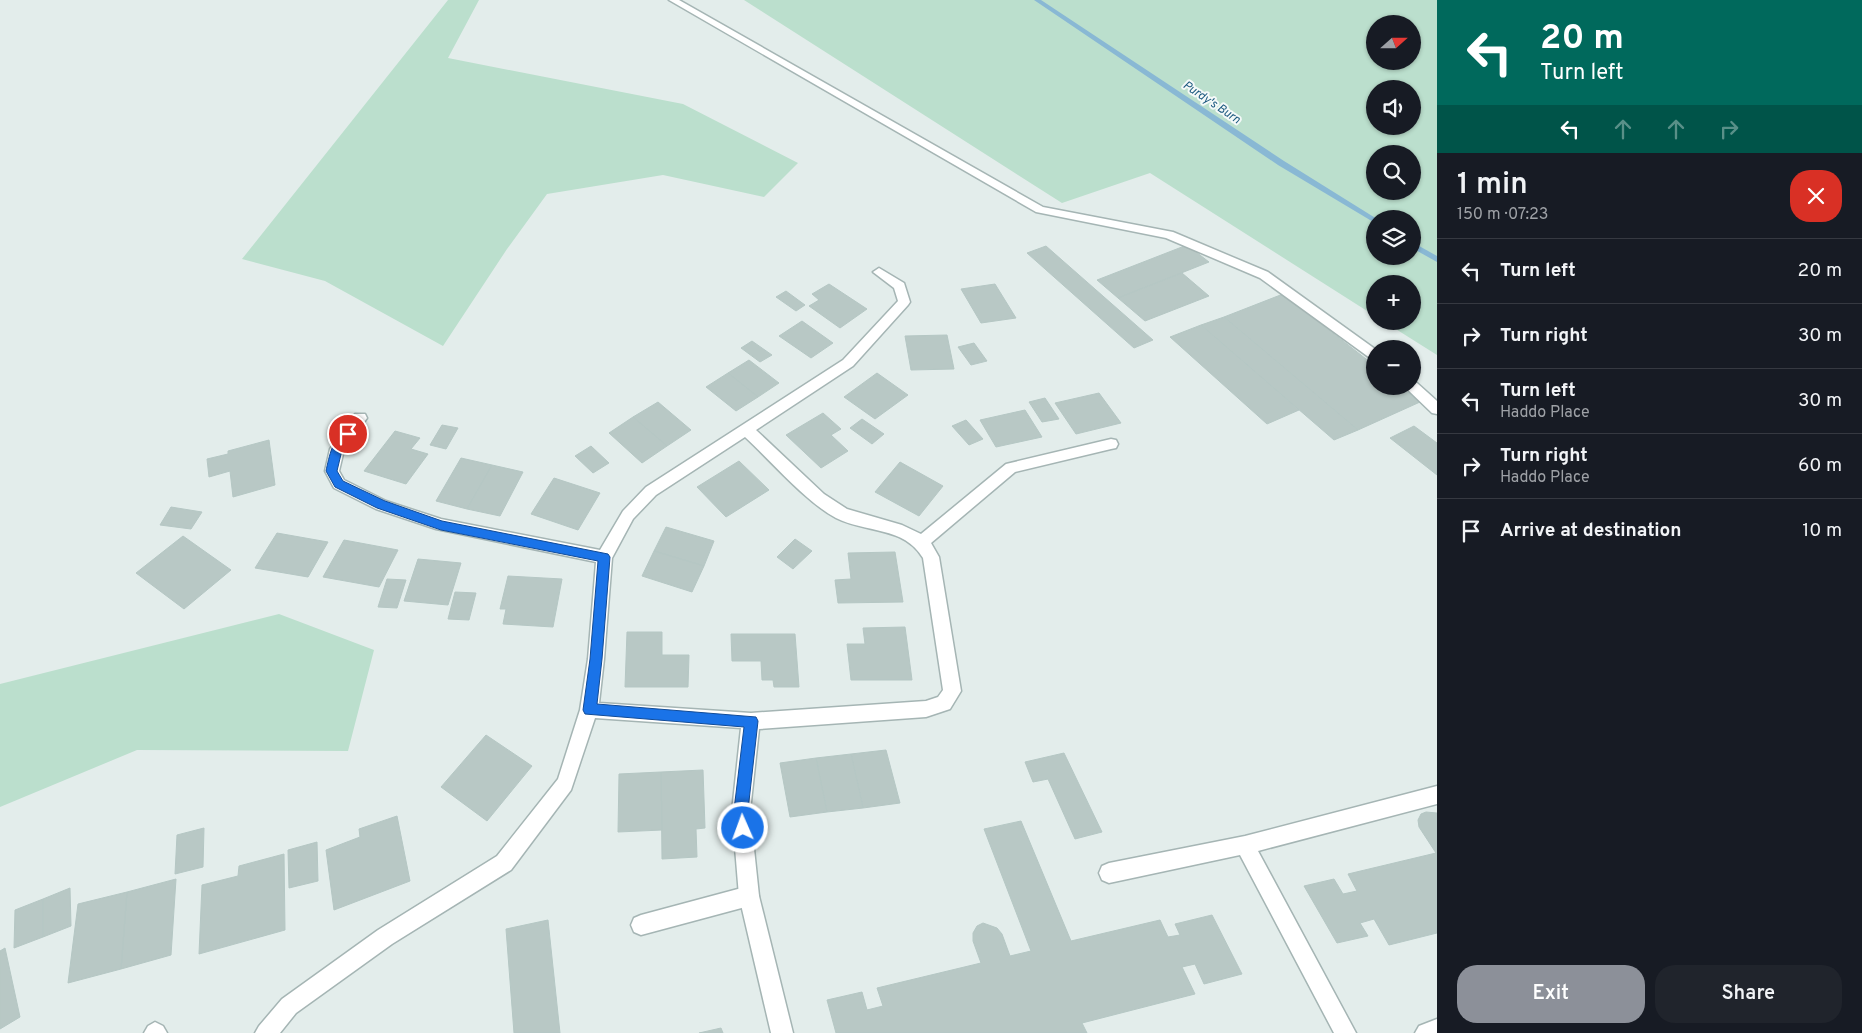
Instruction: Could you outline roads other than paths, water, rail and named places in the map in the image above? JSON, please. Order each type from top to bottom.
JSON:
[{"type":"street","points":[[673,0],[1040,210],[1169,235],[1264,275],[1366,348]]},
{"type":"street","points":[[266,1033],[289,1006],[386,937],[504,863],[565,784],[589,710],[596,659],[604,557],[628,515],[651,491],[848,363],[904,302],[900,286],[879,272]]},
{"type":"street","points":[[1421,394],[1437,409]]},
{"type":"street","points":[[360,418],[337,449],[332,471],[339,484],[381,504],[441,525],[604,557]]},
{"type":"street","points":[[589,710],[751,721],[926,708],[944,703],[952,691],[931,557],[922,542],[897,529],[842,514],[819,498],[746,429]]},
{"type":"street","points":[[922,542],[1011,468],[1111,444]]},
{"type":"street","points":[[751,721],[741,810],[749,896],[782,1033]]},
{"type":"street","points":[[1109,873],[1245,845],[1437,795]]},
{"type":"street","points":[[1245,845],[1344,1033]]},
{"type":"street","points":[[641,925],[749,896]]},
{"type":"street","points":[[1426,1033],[1437,1030]]},
{"type":"waterway","name":"Purdy's Burn","points":[[1037,0],[1281,163],[1366,215]]},
{"type":"waterway","name":"Purdy's Burn","points":[[1421,249],[1437,259]]}]
